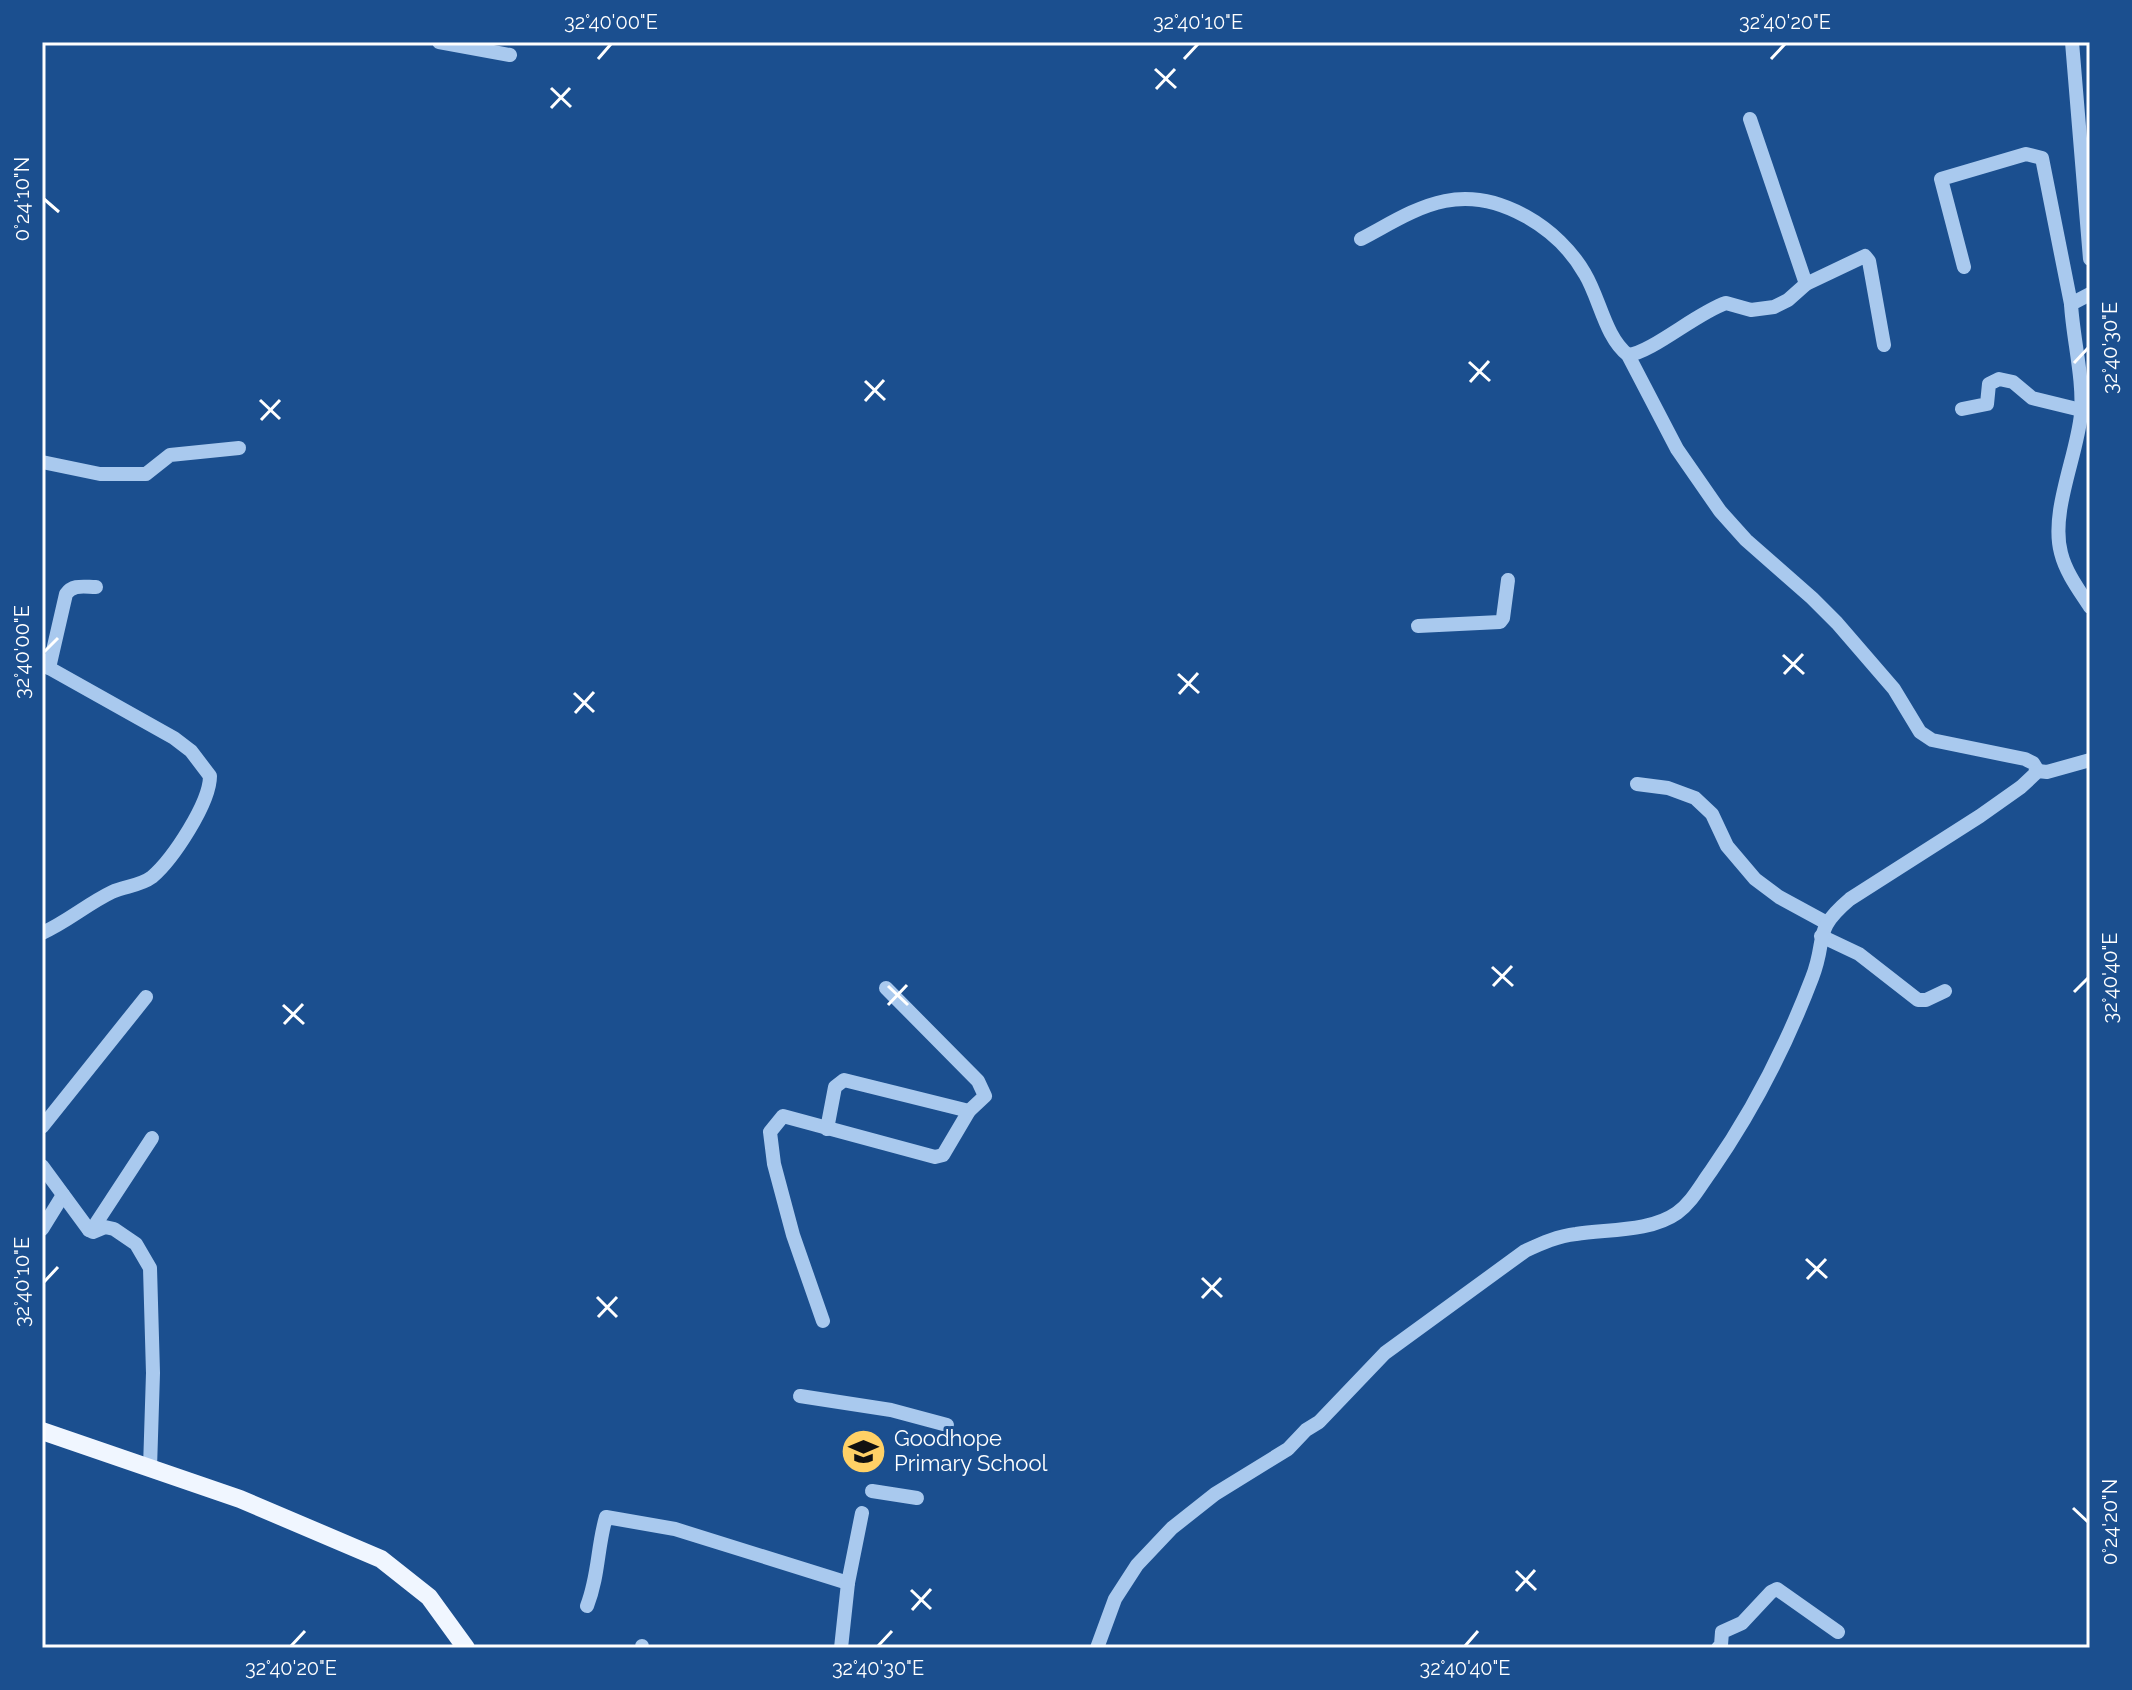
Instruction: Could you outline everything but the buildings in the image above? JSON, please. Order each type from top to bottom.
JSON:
[{"type":"main road","points":[[42,1431],[240,1499],[381,1559],[429,1597],[466,1648]]},
{"type":"street","points":[[439,42],[510,55]]},
{"type":"street","points":[[2072,42],[2090,259]]},
{"type":"street","points":[[1750,119],[1806,284]]},
{"type":"street","points":[[1964,267],[1941,179],[2026,154],[2042,158],[2071,304],[2081,410],[2077,442],[2061,508],[2059,537],[2067,567],[2090,607]]},
{"type":"street","points":[[1361,239],[1420,209],[1465,198],[1521,213],[1537,223],[1586,275],[1616,346],[1628,355],[1665,429],[1720,511],[1746,540],[1837,623],[1894,689],[1920,732],[1932,740],[2025,759],[2033,763],[2038,771]]},
{"type":"street","points":[[1628,355],[1639,354],[1718,306],[1732,303],[1751,310],[1774,307],[1788,300],[1806,284],[1859,257],[1867,258],[1884,345]]},
{"type":"street","points":[[2071,304],[2090,294]]},
{"type":"street","points":[[1962,409],[1987,404],[1989,384],[1999,379],[2013,382],[2032,398],[2081,410]]},
{"type":"street","points":[[42,462],[100,474],[146,474],[170,455],[239,448]]},
{"type":"street","points":[[1418,626],[1500,622],[1508,580]]},
{"type":"street","points":[[42,933],[112,892],[136,885],[156,873],[207,798],[210,786],[210,776],[204,766],[174,738],[46,666],[66,594],[75,586],[96,587]]},
{"type":"street","points":[[1097,1648],[1115,1599],[1137,1565],[1172,1528],[1215,1494],[1288,1449],[1306,1430],[1319,1422],[1385,1353],[1525,1251],[1573,1234],[1636,1227],[1677,1213],[1692,1199],[1748,1115],[1775,1064],[1814,974],[1823,929],[1850,899],[1980,816],[2038,771],[2047,772],[2090,760]]},
{"type":"street","points":[[1637,784],[1668,788],[1695,798],[1712,814],[1727,846],[1755,879],[1918,1000],[1926,1000],[1945,991]]},
{"type":"street","points":[[823,1321],[793,1235],[774,1164],[770,1132],[783,1116],[935,1157],[943,1155],[969,1111],[985,1096],[983,1088],[886,988]]},
{"type":"street","points":[[42,1127],[146,997]]},
{"type":"street","points":[[827,1129],[835,1087],[844,1080],[969,1111]]},
{"type":"street","points":[[89,1230],[152,1138]]},
{"type":"street","points":[[42,1166],[89,1230],[93,1232],[105,1227],[125,1235],[136,1244],[150,1268],[153,1373],[150,1468]]},
{"type":"street","points":[[42,1229],[63,1195]]},
{"type":"street","points":[[800,1396],[891,1410],[947,1425]]},
{"type":"street","points":[[872,1491],[917,1498]]},
{"type":"street","points":[[841,1648],[848,1583],[862,1513]]},
{"type":"street","points":[[587,1606],[596,1582],[606,1517],[675,1529],[848,1583]]},
{"type":"street","points":[[1718,1648],[1722,1632],[1742,1623],[1777,1589],[1838,1632]]},
{"type":"place","name":"Goodhope Primary School","points":[[863,1451]]}]
